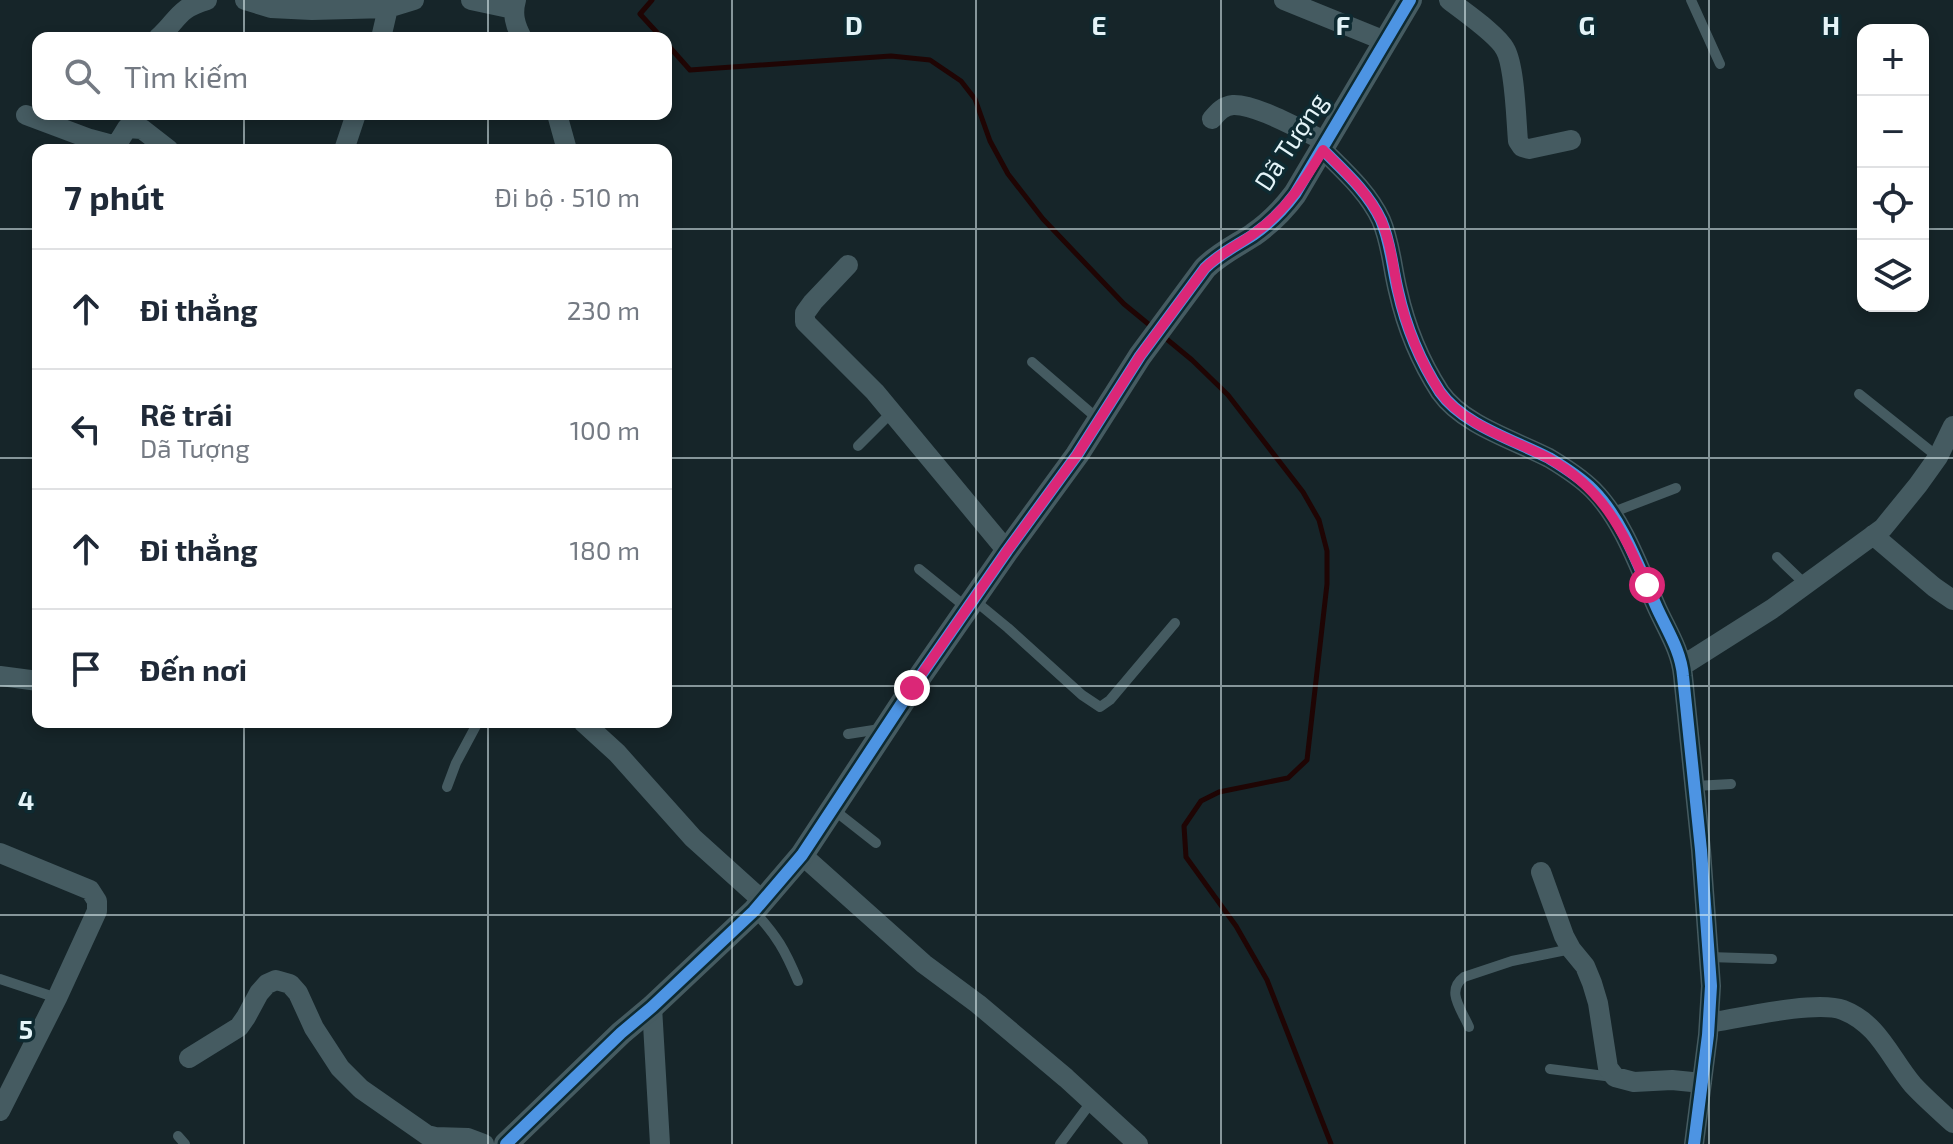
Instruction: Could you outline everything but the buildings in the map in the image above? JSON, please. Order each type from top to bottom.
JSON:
[{"type":"street","points":[[168,32],[178,13],[207,0]]},
{"type":"street","points":[[245,0],[284,10],[388,8],[414,0]]},
{"type":"street","points":[[471,0],[515,5],[519,32]]},
{"type":"street","points":[[1284,0],[1385,41]]},
{"type":"street","name":"Dã Tượng","points":[[506,1144],[758,906],[802,855],[970,604],[1077,455],[1140,356],[1205,268],[1216,257],[1255,233],[1295,194],[1410,0]]},
{"type":"street","points":[[1449,0],[1505,47],[1511,66],[1518,141],[1522,147],[1529,149],[1571,140]]},
{"type":"street","points":[[382,32],[388,8]]},
{"type":"street","points":[[1212,119],[1230,105],[1242,106],[1275,118],[1325,146],[1372,202],[1382,221],[1404,316],[1414,343],[1442,394],[1459,411],[1487,429],[1550,459],[1594,491],[1611,513],[1636,561],[1675,644],[1682,666],[1695,786],[1711,986],[1694,1144]]},
{"type":"street","points":[[26,115],[32,117]]},
{"type":"street","points":[[39,120],[104,144]]},
{"type":"street","points":[[346,144],[354,120]]},
{"type":"street","points":[[559,120],[565,144]]},
{"type":"street","points":[[118,144],[124,131],[132,127],[142,129],[161,144]]},
{"type":"street","points":[[848,265],[813,302],[805,313],[805,322],[875,392],[1007,551]]},
{"type":"street","points":[[1682,666],[1772,609],[1883,528],[1938,457],[1953,426]]},
{"type":"street","points":[[1873,535],[1953,600]]},
{"type":"street","points":[[0,676],[32,680]]},
{"type":"street","points":[[590,728],[617,753],[758,906]]},
{"type":"street","points":[[0,853],[90,890],[97,901],[97,911],[57,998],[0,1111]]},
{"type":"street","points":[[802,855],[924,964],[978,1004],[1138,1144]]},
{"type":"street","points":[[1541,872],[1564,936],[1585,966],[1592,983],[1608,1068],[1615,1077],[1634,1082],[1672,1080],[1702,1083]]},
{"type":"street","points":[[189,1058],[239,1027],[267,984],[276,980],[290,984],[340,1068],[361,1089],[427,1135],[468,1138],[484,1144]]},
{"type":"street","points":[[652,1007],[660,1144]]},
{"type":"street","points":[[1709,1023],[1802,1008],[1841,1010],[1863,1021],[1874,1031],[1916,1087],[1953,1123]]},
{"type":"lane","points":[[1691,0],[1720,64]]},
{"type":"lane","points":[[1032,362],[1099,420]]},
{"type":"lane","points":[[1859,394],[1938,457]]},
{"type":"lane","points":[[858,446],[892,412]]},
{"type":"lane","points":[[1611,513],[1676,488]]},
{"type":"lane","points":[[1777,557],[1805,584]]},
{"type":"lane","points":[[919,569],[1017,636],[1082,695],[1100,707],[1110,700],[1175,623]]},
{"type":"lane","points":[[447,787],[475,728]]},
{"type":"lane","points":[[848,734],[886,728]]},
{"type":"lane","points":[[1695,786],[1731,784]]},
{"type":"lane","points":[[832,809],[876,843]]},
{"type":"lane","points":[[758,906],[785,950],[798,981]]},
{"type":"lane","points":[[1469,1027],[1454,994],[1459,980],[1512,961],[1571,949]]},
{"type":"lane","points":[[1709,957],[1772,959]]},
{"type":"lane","points":[[0,979],[57,998]]},
{"type":"lane","points":[[1550,1069],[1615,1077]]},
{"type":"lane","points":[[1060,1144],[1092,1101]]},
{"type":"waterway","points":[[652,0],[640,14],[656,32]]},
{"type":"waterway","points":[[672,50],[690,70],[891,56],[930,60],[961,81],[975,99],[990,141],[1008,174],[1043,219],[1124,304],[1152,327]]},
{"type":"waterway","points":[[1163,336],[1228,395],[1303,492],[1319,520],[1327,551],[1327,584],[1307,760],[1288,778],[1219,792],[1201,801],[1184,826],[1186,857],[1236,926],[1267,980],[1331,1144]]},
{"type":"cycle path","points":[[506,1144],[754,911],[802,855],[912,688],[1077,455],[1140,356],[1205,268],[1265,226],[1295,194],[1410,0]]},
{"type":"cycle path","points":[[1323,150],[1362,191],[1381,220],[1410,331],[1440,392],[1475,423],[1549,458],[1593,490],[1622,530],[1677,649],[1682,667],[1701,850],[1711,986],[1694,1144]]},
{"type":"route","points":[[912,688],[1077,455],[1140,356],[1205,268],[1281,211],[1323,150],[1372,202],[1382,221],[1404,316],[1425,366],[1442,394],[1459,411],[1487,429],[1550,459],[1594,491],[1611,513],[1647,585]]}]
